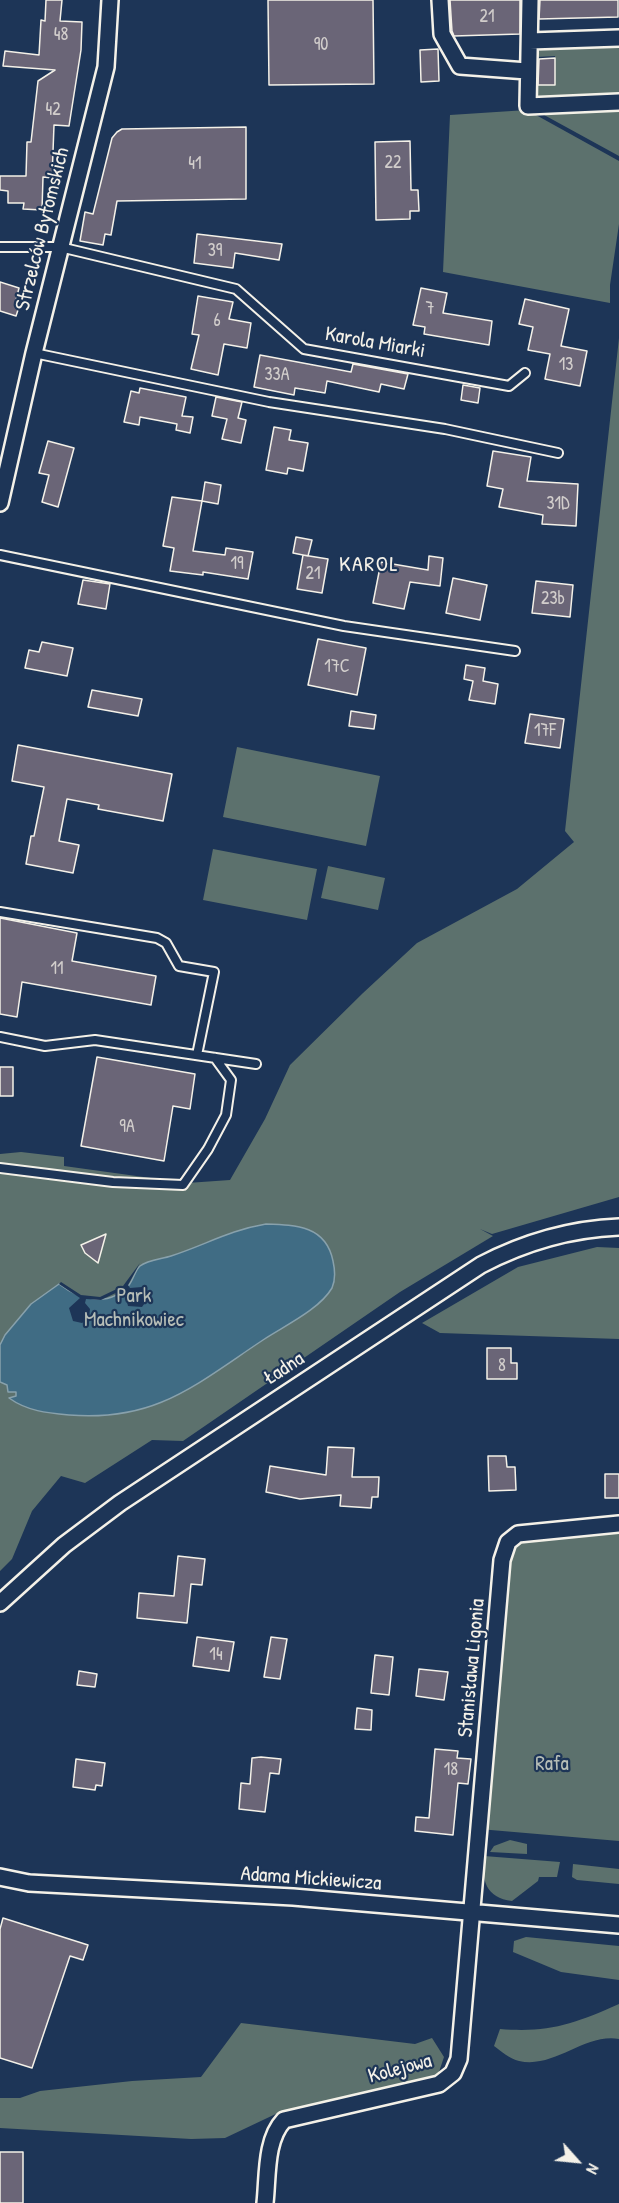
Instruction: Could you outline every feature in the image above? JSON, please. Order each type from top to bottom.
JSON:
[{"type":"street","name":"Strzelców Bytomskich","points":[[0,503],[34,353],[106,67],[110,0]]},
{"type":"street","points":[[440,0],[442,34],[460,66],[527,71]]},
{"type":"street","points":[[530,0],[528,106],[619,102]]},
{"type":"street","points":[[530,41],[619,38]]},
{"type":"street","name":"Ładna","points":[[0,1603],[64,1545],[120,1503],[481,1265],[532,1241],[587,1228],[619,1227]]},
{"type":"street","name":"Stanisława Ligonia","points":[[473,1913],[502,1560],[508,1542],[524,1533],[619,1524]]},
{"type":"street","name":"Adama Mickiewicza","points":[[0,1877],[29,1883],[91,1888],[293,1897],[619,1925]]},
{"type":"street","name":"Kolejowa","points":[[265,2203],[272,2139],[276,2128],[284,2120],[439,2084],[453,2073],[459,2060],[473,1913]]},
{"type":"lane","name":"Karola Miarki","points":[[0,247],[60,247],[236,289],[304,349],[509,386],[525,373]]},
{"type":"lane","points":[[34,353],[269,402],[445,429],[558,453]]},
{"type":"lane","points":[[0,555],[344,626],[515,651]]},
{"type":"lane","points":[[0,912],[157,938],[166,943],[179,966],[214,972],[197,1055]]},
{"type":"lane","points":[[0,1037],[51,1046],[95,1040],[256,1064]]},
{"type":"lane","points":[[0,1168],[113,1182],[183,1185],[208,1149],[226,1115],[231,1080],[214,1058]]},
{"type":"green space","points":[[619,42],[619,96],[539,99],[536,85],[555,85],[555,56],[536,57],[541,48]]},
{"type":"green space","points":[[619,106],[619,156],[535,110]]},
{"type":"green space","points":[[527,110],[619,161],[619,224],[610,285],[610,303],[443,272],[450,115]]},
{"type":"green space","name":"Park Machnikowiec","points":[[619,338],[619,1197],[492,1234],[480,1229],[493,1236],[400,1292],[183,1441],[152,1440],[85,1483],[61,1476],[32,1511],[12,1559],[0,1571],[0,1154],[21,1152],[64,1157],[64,1166],[187,1183],[230,1180],[265,1119],[290,1065],[363,993],[417,943],[517,889],[574,842],[565,831]]},
{"type":"green space","points":[[237,747],[380,776],[366,846],[223,817]]},
{"type":"green space","points":[[213,849],[317,869],[307,920],[203,900]]},
{"type":"green space","points":[[328,866],[385,878],[378,910],[321,898]]},
{"type":"green space","points":[[597,1247],[619,1248],[619,1339],[440,1333],[422,1323],[518,1267]]},
{"type":"green space","name":"Rafa","points":[[619,1524],[619,1841],[479,1829],[508,1542]]},
{"type":"green space","points":[[510,1840],[527,1844],[527,1854],[490,1852],[494,1846]]},
{"type":"green space","points":[[484,1856],[560,1862],[557,1877],[539,1877],[538,1881],[512,1901],[496,1896],[487,1886],[483,1873]]},
{"type":"green space","points":[[573,1864],[619,1869],[619,1884],[577,1880],[572,1877]]},
{"type":"green space","points":[[526,1937],[619,1946],[619,1980],[561,1972],[513,1952],[514,1941]]},
{"type":"green space","points":[[619,2004],[619,2039],[594,2041],[557,2056],[532,2062],[516,2060],[494,2046],[500,2029],[533,2030],[561,2026]]},
{"type":"green space","points":[[241,2023],[415,2044],[432,2038],[444,2057],[438,2075],[282,2111],[225,2138],[191,2139],[0,2128],[0,2098],[20,2098],[40,2091],[132,2081],[201,2077]]},
{"type":"water","points":[[266,1224],[289,1225],[308,1230],[317,1234],[329,1249],[335,1271],[332,1288],[319,1303],[300,1317],[195,1385],[151,1406],[126,1413],[100,1416],[45,1412],[30,1409],[9,1398],[16,1396],[16,1392],[8,1392],[7,1385],[0,1382],[0,1345],[5,1335],[31,1304],[59,1284],[85,1297],[104,1299],[113,1297],[129,1285],[143,1264],[241,1230]]},
{"type":"pier","points":[[140,1263],[128,1285],[130,1288],[142,1287],[145,1291],[147,1300],[142,1307],[128,1306],[124,1289],[101,1300],[86,1299],[85,1303],[90,1309],[89,1318],[82,1323],[73,1321],[69,1308],[80,1298],[59,1284],[61,1282],[81,1295],[100,1297],[123,1286]]},
{"type":"building","points":[[46,0],[62,0],[60,21],[82,22],[81,50],[69,126],[54,125],[52,178],[43,177],[42,210],[23,209],[24,203],[8,203],[8,191],[0,190],[0,176],[26,176],[27,142],[31,142],[38,81],[55,70],[3,66],[5,51],[39,55],[41,20],[45,21]]},
{"type":"building","points":[[268,0],[373,0],[374,84],[269,85]]},
{"type":"building","points":[[450,0],[520,0],[520,34],[454,36]]},
{"type":"building","points":[[540,0],[618,0],[618,17],[539,19]]},
{"type":"building","points":[[438,49],[439,81],[421,82],[420,50]]},
{"type":"building","points":[[555,58],[555,85],[538,85],[539,59]]},
{"type":"building","points":[[246,127],[246,199],[117,201],[111,235],[105,234],[103,245],[80,241],[85,212],[93,214],[112,138],[117,132],[122,129]]},
{"type":"building","points":[[410,141],[411,190],[418,190],[419,211],[410,211],[410,219],[376,220],[375,142]]},
{"type":"building","points":[[197,234],[282,244],[279,260],[235,253],[233,268],[194,263]]},
{"type":"building","points":[[0,282],[19,288],[16,300],[21,301],[16,316],[0,311]]},
{"type":"building","points":[[421,288],[447,293],[443,313],[492,321],[489,345],[424,334],[425,327],[413,325]]},
{"type":"building","points":[[198,296],[233,302],[229,319],[251,323],[247,348],[224,344],[218,375],[191,369],[199,335],[192,334]]},
{"type":"building","points":[[525,299],[569,309],[561,346],[587,351],[580,386],[545,379],[550,354],[528,350],[533,327],[519,324]]},
{"type":"building","points":[[260,355],[351,372],[353,364],[408,374],[404,389],[381,384],[379,392],[327,381],[325,393],[295,388],[294,395],[254,387]]},
{"type":"building","points":[[463,385],[480,388],[478,403],[461,400]]},
{"type":"building","points":[[140,388],[186,397],[182,416],[193,417],[190,433],[176,430],[177,424],[140,417],[139,425],[124,422],[131,391],[139,393]]},
{"type":"building","points":[[216,397],[242,402],[238,418],[246,420],[241,443],[222,439],[227,419],[212,416]]},
{"type":"building","points":[[274,427],[291,430],[289,440],[308,443],[303,471],[288,468],[287,474],[266,470]]},
{"type":"building","points":[[48,441],[74,448],[58,507],[42,502],[49,475],[39,473]]},
{"type":"building","points":[[493,451],[531,457],[527,481],[578,484],[576,526],[542,524],[543,515],[499,507],[503,489],[487,486]]},
{"type":"building","points":[[205,482],[221,485],[218,504],[202,501]]},
{"type":"building","points":[[172,497],[202,501],[193,551],[225,555],[226,548],[253,552],[248,579],[203,572],[203,575],[170,571],[174,548],[163,546]]},
{"type":"building","points":[[296,537],[312,540],[308,556],[293,553]]},
{"type":"building","points":[[303,555],[328,559],[322,593],[297,589]]},
{"type":"building","points":[[429,556],[443,558],[440,586],[410,582],[404,609],[373,603],[381,562],[428,570]]},
{"type":"building","points":[[453,578],[487,585],[480,620],[446,613]]},
{"type":"building","points":[[83,580],[110,584],[106,609],[78,604]]},
{"type":"building","points":[[536,581],[573,585],[570,617],[532,613]]},
{"type":"building","points":[[318,639],[366,648],[357,695],[308,685]]},
{"type":"building","points":[[42,642],[73,648],[67,676],[25,668],[29,650],[39,652]]},
{"type":"building","points":[[466,665],[485,668],[483,681],[498,684],[495,704],[469,700],[473,681],[464,679]]},
{"type":"building","points":[[92,690],[142,699],[138,716],[88,707]]},
{"type":"building","points":[[351,711],[376,715],[374,729],[349,726]]},
{"type":"building","points":[[530,714],[564,719],[560,748],[525,743]]},
{"type":"building","points":[[18,745],[172,774],[163,821],[98,809],[99,805],[67,799],[59,841],[79,845],[73,873],[26,864],[44,787],[12,781]]},
{"type":"building","points":[[0,918],[77,933],[72,961],[156,976],[151,1005],[22,982],[17,1017],[0,1014]]},
{"type":"building","points":[[97,1057],[195,1074],[190,1109],[173,1106],[164,1161],[81,1146]]},
{"type":"building","points":[[0,1067],[13,1067],[13,1096],[0,1096]]},
{"type":"building","points":[[106,1234],[98,1263],[85,1253],[81,1245]]},
{"type":"building","points":[[487,1348],[511,1348],[511,1363],[517,1363],[517,1379],[487,1379]]},
{"type":"building","points":[[328,1447],[354,1448],[352,1477],[379,1477],[378,1497],[372,1497],[371,1508],[340,1506],[341,1495],[300,1499],[266,1492],[270,1466],[326,1475]]},
{"type":"building","points":[[488,1456],[506,1456],[507,1467],[515,1467],[516,1490],[489,1491]]},
{"type":"building","points":[[605,1474],[619,1474],[619,1498],[605,1498]]},
{"type":"building","points":[[178,1556],[205,1559],[202,1585],[191,1584],[187,1623],[137,1618],[139,1593],[174,1596]]},
{"type":"building","points":[[197,1637],[234,1642],[229,1671],[193,1666]]},
{"type":"building","points":[[271,1637],[287,1639],[280,1679],[264,1677]]},
{"type":"building","points":[[375,1655],[393,1657],[389,1695],[371,1693]]},
{"type":"building","points":[[419,1669],[448,1672],[444,1700],[416,1696]]},
{"type":"building","points":[[79,1671],[97,1674],[95,1687],[77,1685]]},
{"type":"building","points":[[357,1708],[372,1710],[371,1730],[355,1729]]},
{"type":"building","points":[[435,1749],[458,1751],[457,1758],[471,1759],[468,1784],[458,1783],[453,1835],[415,1831],[416,1817],[429,1818]]},
{"type":"building","points":[[252,1758],[281,1759],[279,1774],[270,1773],[265,1812],[239,1809],[241,1783],[250,1784]]},
{"type":"building","points":[[76,1759],[105,1763],[102,1786],[96,1785],[95,1790],[73,1787]]},
{"type":"building","points":[[3,1918],[88,1945],[83,1960],[70,1956],[32,2068],[0,2058],[0,1929]]},
{"type":"building","points":[[0,2152],[23,2152],[23,2203],[0,2203]]},
{"type":"district","name":"KAROL","points":[[369,565]]}]
